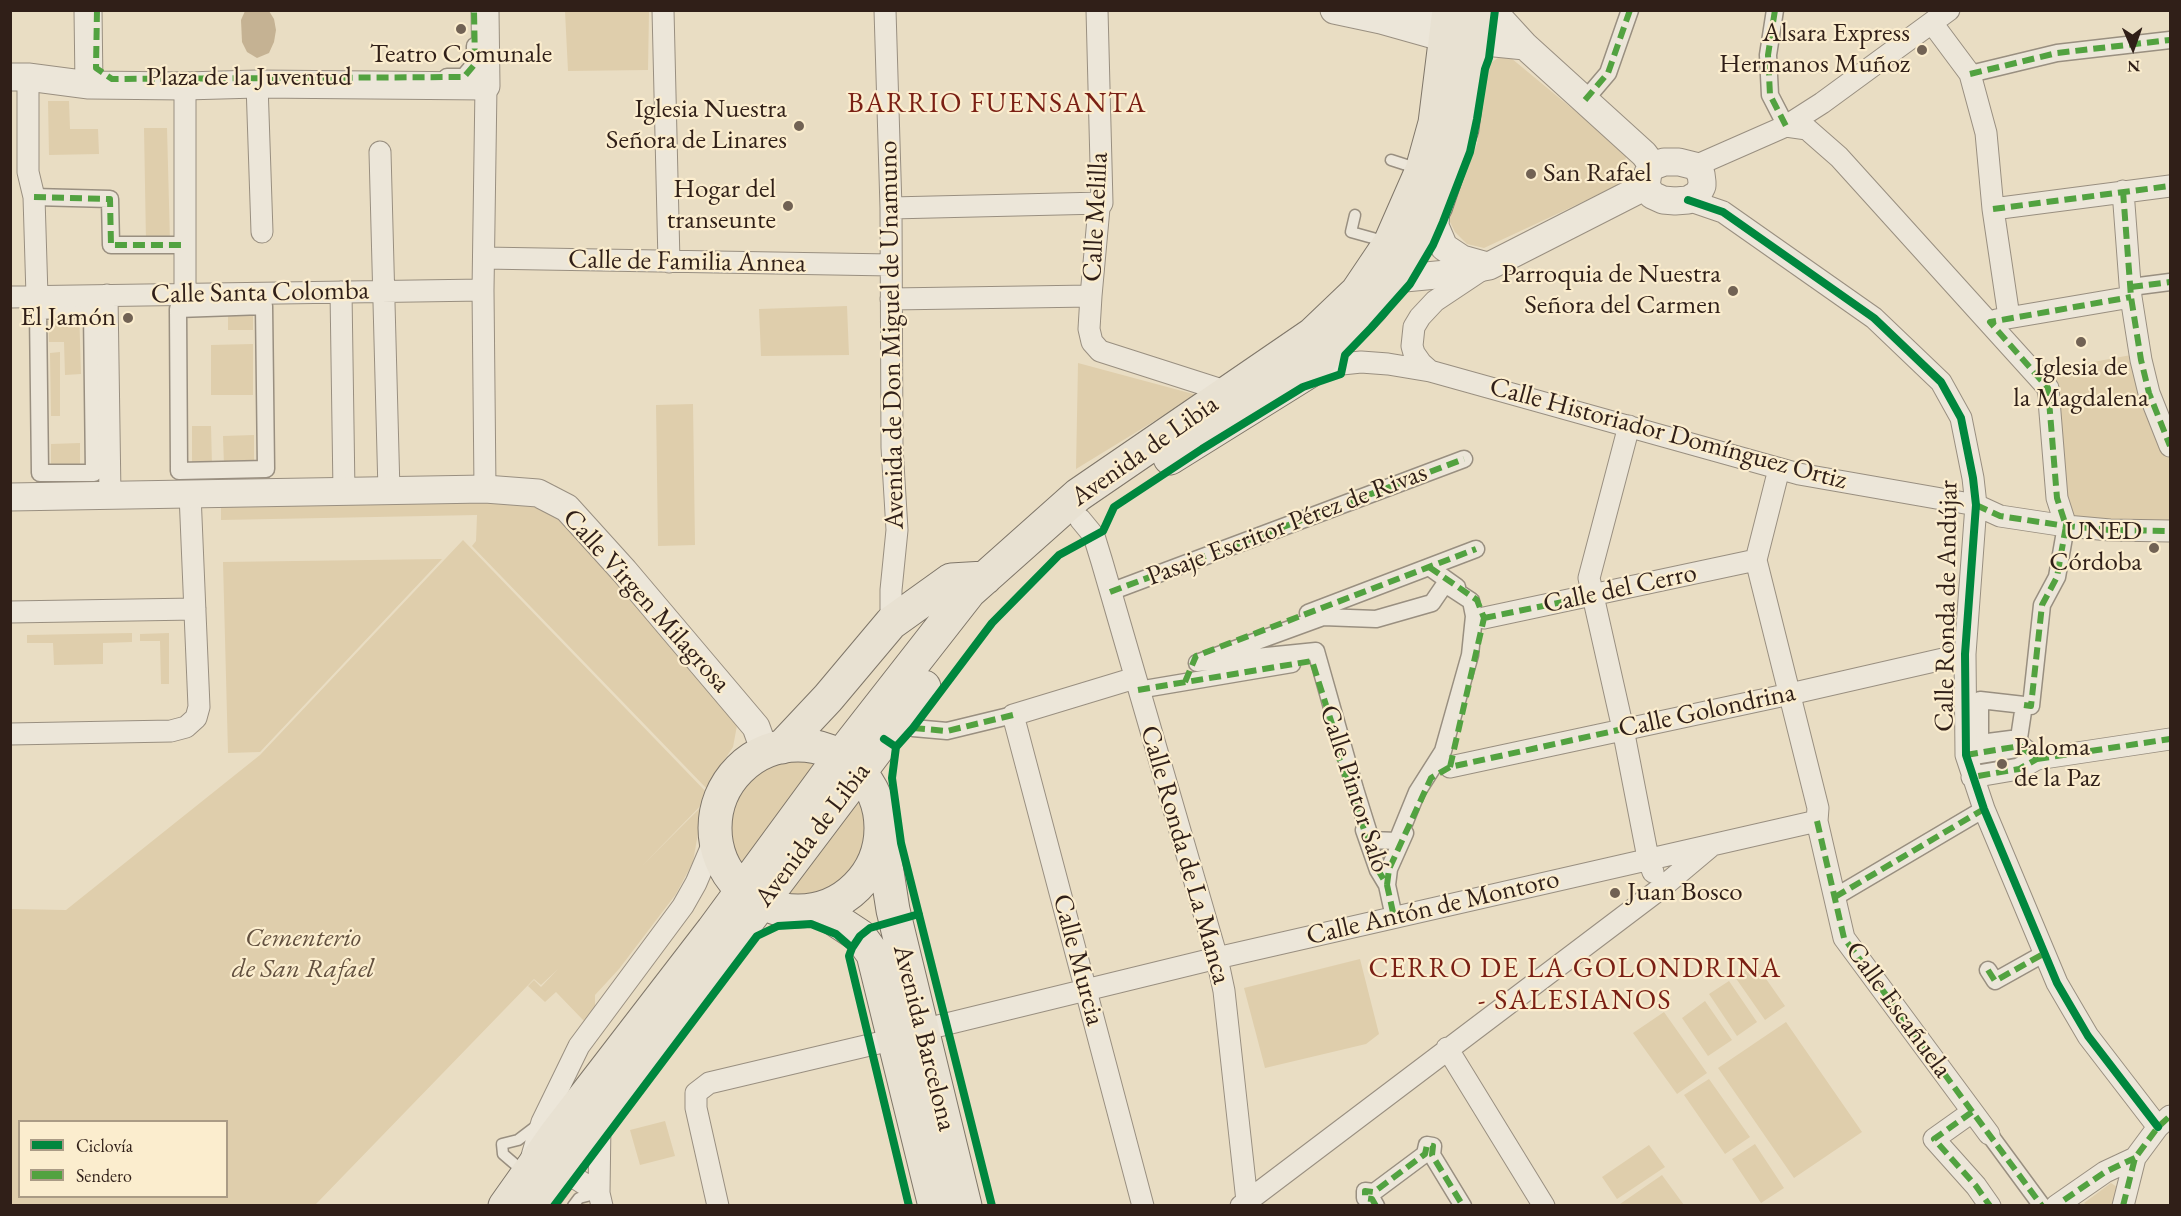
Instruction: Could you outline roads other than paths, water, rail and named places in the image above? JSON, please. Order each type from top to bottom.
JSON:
[{"type":"main road","name":"Avenida de Libia","points":[[538,1206],[600,1123],[753,897],[850,765],[969,592],[1078,495],[1312,334],[1357,292],[1390,243],[1422,170],[1435,123],[1442,81],[1461,25]]},
{"type":"main road","name":"Avenida de Libia","points":[[850,765],[986,605],[1080,519],[1149,471],[1308,372],[1372,307],[1417,244],[1436,206],[1462,129],[1461,25]]},
{"type":"main road","points":[[881,835],[877,855],[868,874],[855,889],[838,901],[819,909],[800,911],[781,909],[753,897],[724,866],[716,836],[716,816],[722,796],[732,778],[747,763],[773,750],[828,698],[891,623],[951,580],[985,578]]},
{"type":"main road","points":[[773,750],[802,746],[822,749],[850,765]]},
{"type":"main road","name":"Avenida Barcelona","points":[[850,765],[873,791],[880,813],[908,1035],[935,1206]]},
{"type":"main road","name":"Avenida de Libia","points":[[505,1206],[527,1174],[753,897]]},
{"type":"main road","name":"Avenida Barcelona","points":[[819,909],[860,936],[873,954],[908,1035],[965,1206]]},
{"type":"street","points":[[88,10],[88,85]]},
{"type":"street","name":"Plaza de la Juventud","points":[[97,10],[96,68],[112,79],[124,79],[464,77],[475,64],[474,10]]},
{"type":"street","points":[[485,10],[483,290],[485,489]]},
{"type":"street","points":[[663,10],[669,262]]},
{"type":"street","name":"Avenida de Don Miguel de Unamuno","points":[[885,10],[891,208],[892,447],[897,530],[891,590],[891,623]]},
{"type":"street","name":"Calle Melilla","points":[[891,299],[1091,296],[1099,208],[1102,203],[1097,10]]},
{"type":"street","points":[[1334,10],[1381,20],[1461,25],[1525,46]]},
{"type":"street","points":[[1381,20],[1427,10]]},
{"type":"street","points":[[1492,10],[1525,46],[1644,154],[1652,195],[1663,200],[1695,184],[1822,103],[1949,10]]},
{"type":"street","points":[[1585,100],[1608,73],[1630,10]]},
{"type":"street","points":[[1775,10],[1768,55],[1770,95],[1786,126]]},
{"type":"street","points":[[1932,23],[1971,74],[1986,133],[1999,319]]},
{"type":"street","points":[[1971,74],[2057,53],[2170,40]]},
{"type":"street","points":[[37,297],[34,197],[19,172],[19,77],[88,85],[486,86]]},
{"type":"street","points":[[257,84],[262,232]]},
{"type":"street","points":[[182,301],[264,306],[266,469],[179,471],[182,301],[185,245],[185,86]]},
{"type":"street","points":[[1786,126],[1807,129],[1839,157],[1999,319],[2048,388],[2057,498],[2066,526],[2057,577],[2042,604],[2031,705],[2024,705]]},
{"type":"street","points":[[380,153],[389,491]]},
{"type":"street","points":[[1430,371],[1420,363],[1412,346],[1414,327],[1435,301],[1489,266],[1650,176],[1665,162],[1679,162],[1695,184]]},
{"type":"street","name":"Calle Ronda de Andújar","points":[[1695,184],[1723,212],[1874,318],[1941,382],[1961,418],[1976,505],[1965,654],[1966,755],[1972,777],[2057,984],[2088,1036],[2164,1121]]},
{"type":"street","points":[[1993,209],[2170,186]]},
{"type":"street","points":[[2122,191],[2131,292],[2146,382],[2170,446]]},
{"type":"street","points":[[34,197],[110,199],[111,245],[185,245]]},
{"type":"street","points":[[891,208],[1102,203]]},
{"type":"street","points":[[1436,206],[1435,226],[1444,247],[1462,259],[1489,266]]},
{"type":"street","name":"Calle de Familia Annea","points":[[484,258],[891,265]]},
{"type":"street","points":[[1357,292],[1394,279],[1447,274],[1489,266]]},
{"type":"street","points":[[1999,319],[2170,282]]},
{"type":"street","name":"Calle Santa Colomba","points":[[10,297],[107,296],[182,301],[341,292],[483,290]]},
{"type":"street","points":[[341,292],[344,492]]},
{"type":"street","points":[[107,296],[110,495]]},
{"type":"street","points":[[1091,296],[1089,329],[1092,342],[1100,351],[1228,392]]},
{"type":"street","points":[[79,309],[92,311],[94,473],[40,473],[38,311],[79,309]]},
{"type":"street","name":"Calle Historiador Domínguez Ortiz","points":[[1308,372],[1342,364],[1361,363],[1388,364],[1430,371],[1779,470],[1976,505],[2000,516],[2110,530],[2170,531]]},
{"type":"street","points":[[1629,426],[1589,578],[1623,729],[1648,858],[1660,889]]},
{"type":"street","name":"Pasaje Escritor Pérez de Rivas","points":[[1110,592],[1464,459]]},
{"type":"street","points":[[1756,560],[1779,470]]},
{"type":"street","name":"Calle Virgen Milagrosa","points":[[10,496],[485,489],[538,493],[567,508],[632,579],[773,750]]},
{"type":"street","points":[[10,734],[171,731],[186,727],[196,718],[200,707],[190,494]]},
{"type":"street","name":"Calle Ronda de La Manca","points":[[1080,519],[1094,536],[1224,991],[1244,1203]]},
{"type":"street","points":[[913,728],[947,731],[1136,684],[1185,682],[1196,656],[1476,549]]},
{"type":"street","name":"Calle del Cerro","points":[[1484,618],[1756,560]]},
{"type":"street","name":"Calle Escañuela","points":[[1756,560],[1818,808],[1817,821],[1844,938],[2042,1206]]},
{"type":"street","points":[[1387,885],[1389,869],[1431,778],[1446,759],[1484,618],[1477,600],[1429,567]]},
{"type":"street","points":[[1445,584],[1471,601],[1474,616],[1470,655],[1446,759],[1417,792],[1397,841],[1371,840],[1316,651],[1197,663],[1323,617],[1376,619],[1432,603],[1445,584]]},
{"type":"street","points":[[10,612],[195,609]]},
{"type":"street","name":"Calle Golondrina","points":[[1446,759],[1623,729],[1965,654]]},
{"type":"street","name":"Calle Pintor Saló","points":[[1185,682],[1312,661],[1332,727],[1330,732],[1378,870],[1387,885],[1394,917]]},
{"type":"street","name":"Calle Murcia","points":[[1013,715],[1143,1206]]},
{"type":"street","points":[[1972,777],[2019,769],[2037,759],[2170,739]]},
{"type":"street","points":[[1966,755],[2020,746],[2037,759]]},
{"type":"street","points":[[1835,897],[1984,809]]},
{"type":"street","name":"Calle Antón de Montoro","points":[[718,1206],[696,1108],[696,1093],[709,1083],[1216,958],[1817,821]]},
{"type":"street","name":"Avenida de Libia","points":[[527,1174],[542,1122],[579,1046],[683,906],[696,883],[716,836]]},
{"type":"street","points":[[1244,1203],[1660,889],[1713,845]]},
{"type":"street","points":[[1988,970],[1995,981],[2044,953]]},
{"type":"street","points":[[1447,1048],[1544,1206]]},
{"type":"street","points":[[1972,1112],[1934,1139],[1976,1186],[1990,1206]]},
{"type":"street","points":[[2123,1206],[2135,1158],[2164,1121]]},
{"type":"street","points":[[600,1123],[601,1199]]},
{"type":"street","points":[[1377,1206],[1372,1199],[1365,1198],[1365,1191],[1374,1192],[1425,1154],[1427,1145],[1433,1146],[1432,1155],[1463,1206]]},
{"type":"street","points":[[2056,1206],[2105,1172],[2135,1158]]},
{"type":"street","points":[[527,1174],[545,1170],[563,1172],[601,1199]]},
{"type":"lane","points":[[1391,160],[1422,170]]},
{"type":"lane","points":[[1355,215],[1351,232],[1390,243]]},
{"type":"lane","points":[[527,1174],[503,1154],[502,1144],[518,1140],[542,1122]]},
{"type":"lane","points":[[573,1206],[579,1198],[601,1199]]},
{"type":"place","name":"Teatro Comunale","points":[[461,29]]},
{"type":"place","name":"Alsara Express Hermanos Muñoz","points":[[1922,50]]},
{"type":"place","name":"Iglesia Nuestra Señora de Linares","points":[[799,126]]},
{"type":"place","name":"San Rafael","points":[[1531,174]]},
{"type":"place","name":"Hogar del transeunte","points":[[788,206]]},
{"type":"place","name":"Parroquia de Nuestra Señora del Carmen","points":[[1733,291]]},
{"type":"place","name":"El Jamón","points":[[128,318]]},
{"type":"place","name":"Iglesia de la Magdalena","points":[[2081,342]]},
{"type":"place","name":"UNED Córdoba","points":[[2154,548]]},
{"type":"place","name":"Paloma de la Paz","points":[[2002,764]]},
{"type":"place","name":"Juan Bosco","points":[[1615,893]]},
{"type":"district","name":"BARRIO FUENSANTA","points":[[997,104]]},
{"type":"district","name":"CERRO DE LA GOLONDRINA - SALESIANOS","points":[[1575,985]]},
{"type":"park label","name":"Cementerio de San Rafael","points":[[303,954]]}]
